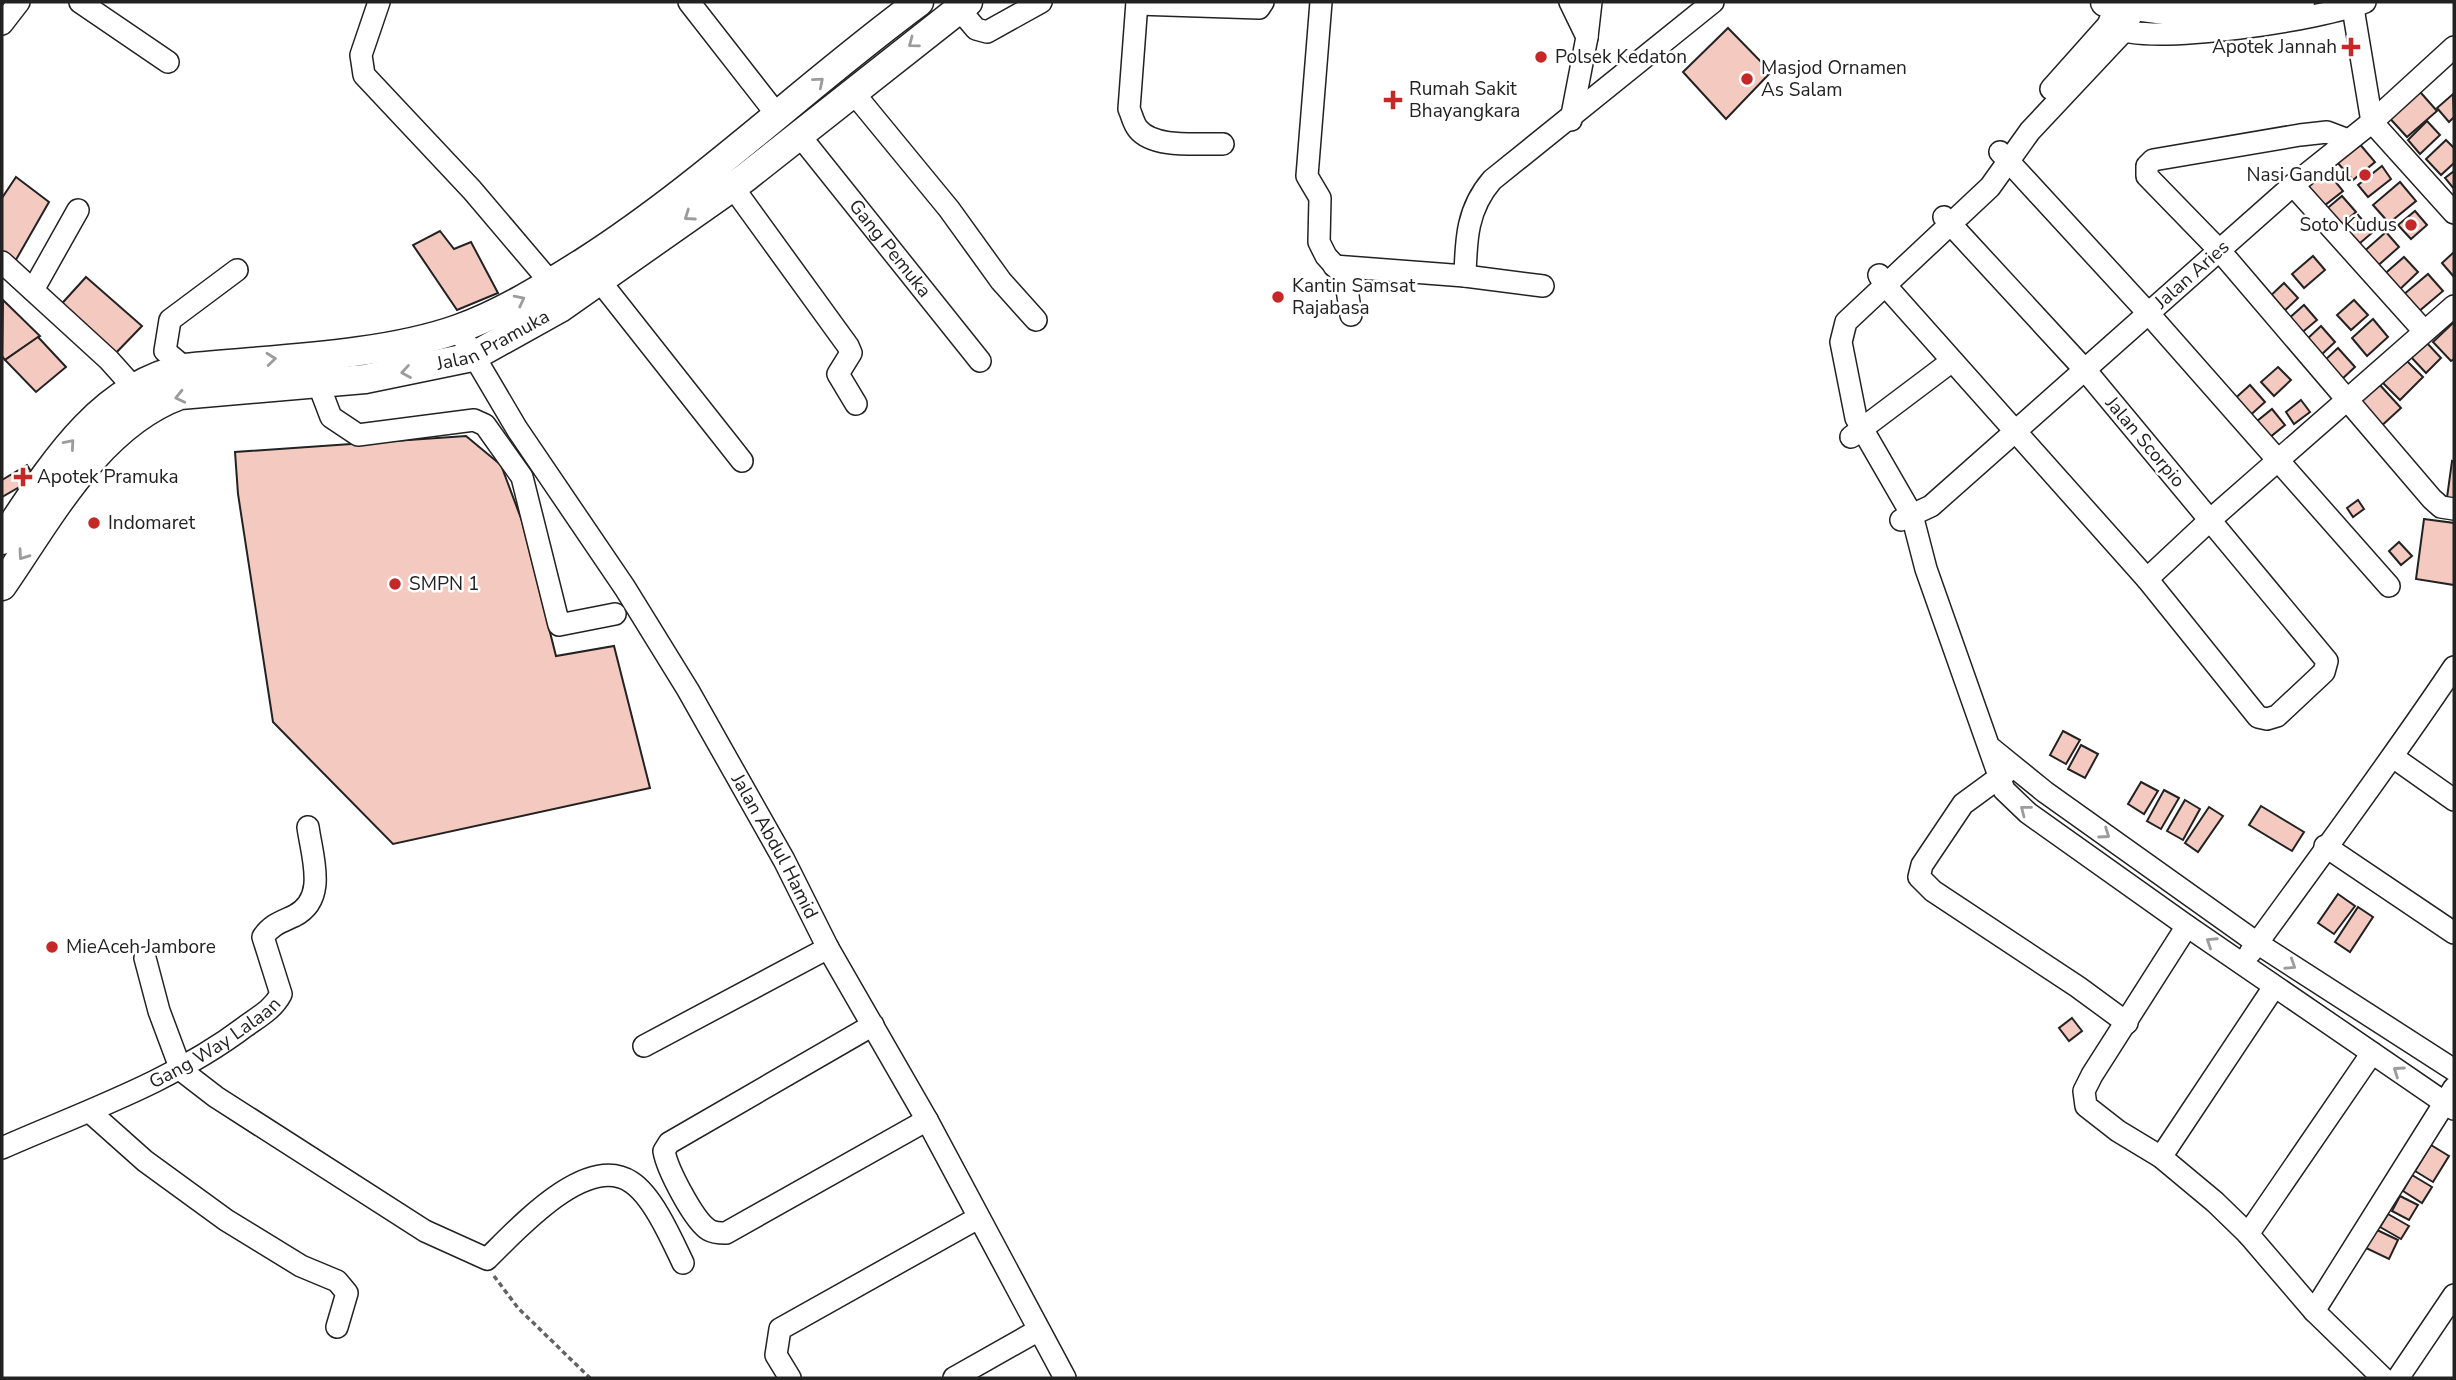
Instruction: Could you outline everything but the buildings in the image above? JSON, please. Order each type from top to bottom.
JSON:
[{"type":"main road","name":"Jalan Pramuka","points":[[2,586],[73,483],[108,444],[162,402],[180,395],[318,383],[420,370],[472,357],[539,321],[600,280],[736,173],[778,116],[919,2]]},
{"type":"main road","points":[[2118,14],[2281,8],[2300,2]]},
{"type":"main road","name":"Jalan Pramuka","points":[[2,540],[54,463],[95,415],[156,374],[185,368],[383,347],[458,329],[551,283],[617,241],[800,136],[852,91],[963,5]]},
{"type":"street","points":[[2,24],[19,2]]},
{"type":"street","points":[[80,2],[168,62]]},
{"type":"street","points":[[379,2],[361,54],[365,75],[472,190],[551,283]]},
{"type":"street","points":[[690,2],[778,116]]},
{"type":"street","points":[[963,5],[976,29],[987,32],[1041,2]]},
{"type":"street","points":[[1223,144],[1162,141],[1139,132],[1129,109],[1137,3],[1259,8],[1264,2]]},
{"type":"street","points":[[1321,2],[1307,176],[1320,198],[1319,242],[1345,277],[1351,315]]},
{"type":"street","points":[[1570,2],[1587,37]]},
{"type":"street","points":[[1571,120],[1591,2]]},
{"type":"street","points":[[1465,276],[1468,225],[1478,196],[1492,180],[1571,120],[1713,2]]},
{"type":"street","points":[[2454,213],[2372,121],[2357,3],[2256,25],[2172,35],[2118,14],[2016,128],[2005,157],[1985,174],[1947,222],[1882,280],[1844,304],[1834,316],[1831,331],[1835,379],[1856,434],[1908,524],[1992,749],[2006,772],[2257,943],[2454,1070]]},
{"type":"street","name":"Jalan Aries","points":[[1908,524],[2016,433],[2293,185],[2450,60]]},
{"type":"street","points":[[852,91],[949,209],[1001,281],[1036,320]]},
{"type":"street","points":[[2348,140],[2327,132],[2149,161],[2147,176],[2220,251],[2432,499],[2441,507],[2454,509]]},
{"type":"street","name":"Gang Pemuka","points":[[800,136],[980,361]]},
{"type":"street","points":[[2005,157],[2149,314],[2389,586]]},
{"type":"street","points":[[736,173],[848,346],[851,353],[838,374],[856,404]]},
{"type":"street","points":[[2293,185],[2424,331]]},
{"type":"street","points":[[33,290],[78,210]]},
{"type":"street","name":"Jalan Scorpio","points":[[1947,222],[2086,371],[2329,665],[2277,716],[2267,719],[2258,717],[2147,579]]},
{"type":"street","points":[[2,262],[135,389]]},
{"type":"street","points":[[1335,266],[1465,276],[1543,286]]},
{"type":"street","points":[[185,368],[165,351],[170,320],[237,270]]},
{"type":"street","points":[[600,280],[742,461]]},
{"type":"street","points":[[1882,280],[2147,579],[2210,520],[2454,306]]},
{"type":"street","name":"Jalan Abdul Hamid","points":[[458,329],[472,357],[517,429],[625,588],[688,690],[784,860],[828,947],[927,1120],[1037,1331],[1065,1378]]},
{"type":"street","points":[[1856,434],[1952,361]]},
{"type":"street","points":[[318,383],[331,417],[358,435],[474,420],[485,425],[522,477],[559,625],[615,614]]},
{"type":"street","points":[[2243,963],[2325,846],[2393,757],[2454,668]]},
{"type":"street","points":[[2393,757],[2454,800]]},
{"type":"street","points":[[2006,772],[2004,790],[2021,807],[2187,926],[2372,1053],[2451,1100],[2314,1311]]},
{"type":"street","points":[[2006,772],[1964,804],[1922,865],[1919,877],[1933,891],[2078,987],[2127,1023]]},
{"type":"street","name":"Gang Way Lalaan","points":[[2,1148],[90,1112],[181,1070],[222,1045],[275,1005],[281,994],[263,937],[269,928],[299,913],[311,902],[316,888],[308,827]]},
{"type":"street","points":[[2325,846],[2454,933]]},
{"type":"street","points":[[2187,926],[2084,1091],[2086,1106],[2118,1131],[2161,1157],[2249,1234],[2314,1311],[2383,1378]]},
{"type":"street","points":[[644,1046],[828,947]]},
{"type":"street","points":[[145,958],[159,1011],[181,1070],[216,1097],[425,1231],[487,1259],[565,1189],[590,1178],[610,1177],[629,1180],[642,1192],[683,1263]]},
{"type":"street","points":[[2161,1157],[2274,986]]},
{"type":"street","points":[[873,1025],[669,1143],[664,1151],[672,1176],[702,1223],[710,1231],[726,1233],[927,1120]]},
{"type":"street","points":[[2249,1234],[2372,1053]]},
{"type":"street","points":[[90,1112],[145,1161],[226,1220],[301,1266],[337,1281],[347,1293],[337,1327]]},
{"type":"street","points":[[790,1378],[776,1355],[780,1329],[978,1218]]},
{"type":"street","points":[[2398,1378],[2454,1294]]},
{"type":"street","points":[[954,1378],[1037,1331]]},
{"type":"path","points":[[487,1259],[490,1270],[518,1308],[590,1378]]},
{"type":"place","name":"Apotek Jannah","points":[[2351,47]]},
{"type":"place","name":"Polsek Kedaton","points":[[1541,57]]},
{"type":"place","name":"Masjod Ornamen As Salam","points":[[1747,79]]},
{"type":"place","name":"Rumah Sakit Bhayangkara","points":[[1393,100]]},
{"type":"place","name":"Nasi Gandul","points":[[2365,175]]},
{"type":"place","name":"Soto Kudus","points":[[2411,225]]},
{"type":"place","name":"Kantin Samsat Rajabasa","points":[[1278,297]]},
{"type":"place","name":"Apotek Pramuka","points":[[23,477]]},
{"type":"place","name":"Indomaret","points":[[94,523]]},
{"type":"place","name":"SMPN 1","points":[[395,584]]},
{"type":"place","name":"MieAceh Jambore","points":[[52,947]]}]
